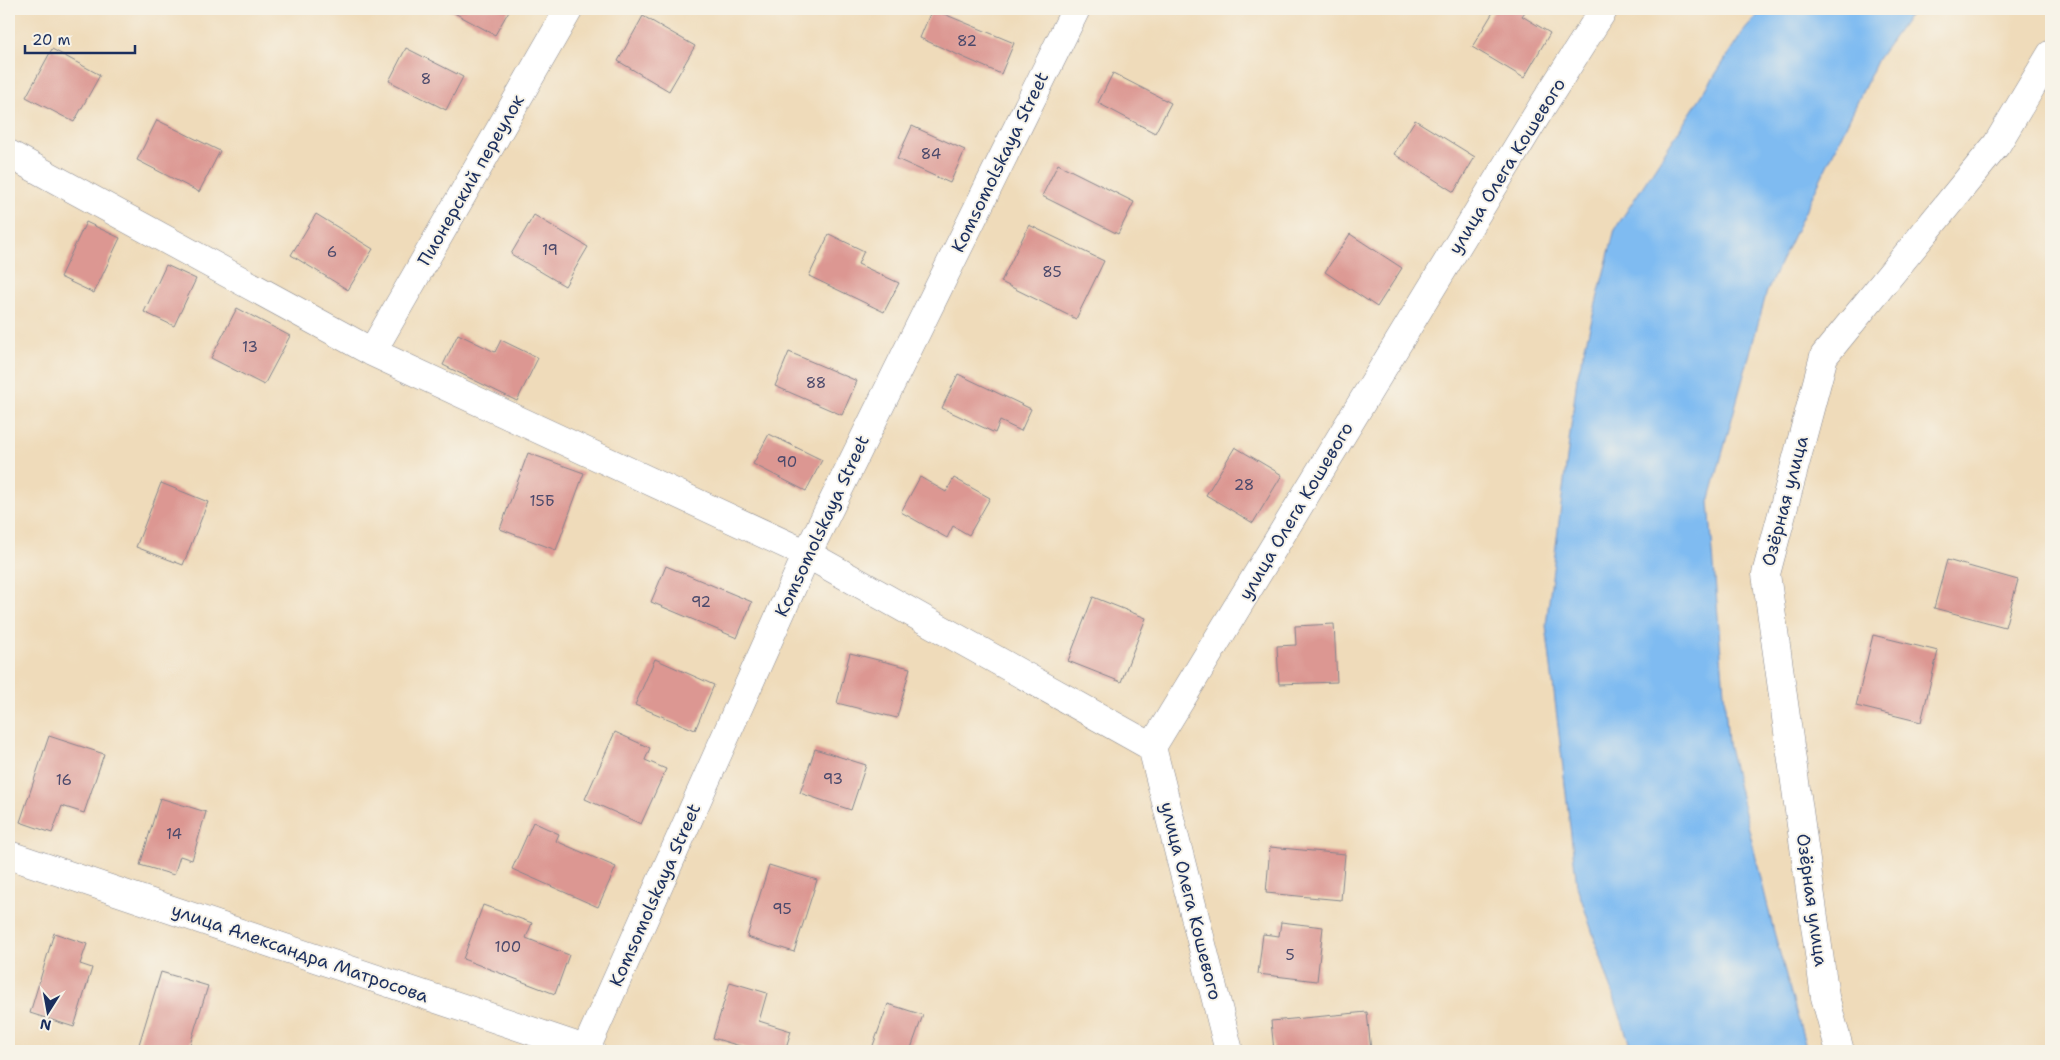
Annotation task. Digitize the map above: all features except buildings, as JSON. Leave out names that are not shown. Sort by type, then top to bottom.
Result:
[{"type":"street","name":"Пионерский переулок","points":[[372,352],[569,9]]},
{"type":"street","name":"Komsomolskaya Street","points":[[588,1051],[807,554],[1076,9]]},
{"type":"street","name":"улица Олега Кошевого","points":[[1229,1051],[1152,748],[1533,122],[1604,9]]},
{"type":"street","name":"Озёрная улица","points":[[1840,1051],[1825,996],[1766,574],[1824,356],[1997,144],[2051,54]]},
{"type":"street","points":[[9,154],[372,352],[807,554],[1152,748]]},
{"type":"street","name":"улица Александра Матросова","points":[[9,855],[588,1051]]},
{"type":"water","points":[[1763,9],[1914,9],[1878,59],[1767,291],[1709,502],[1728,743],[1774,932],[1807,1051],[1632,1051],[1577,886],[1546,625],[1577,378],[1615,229],[1743,32]]}]
